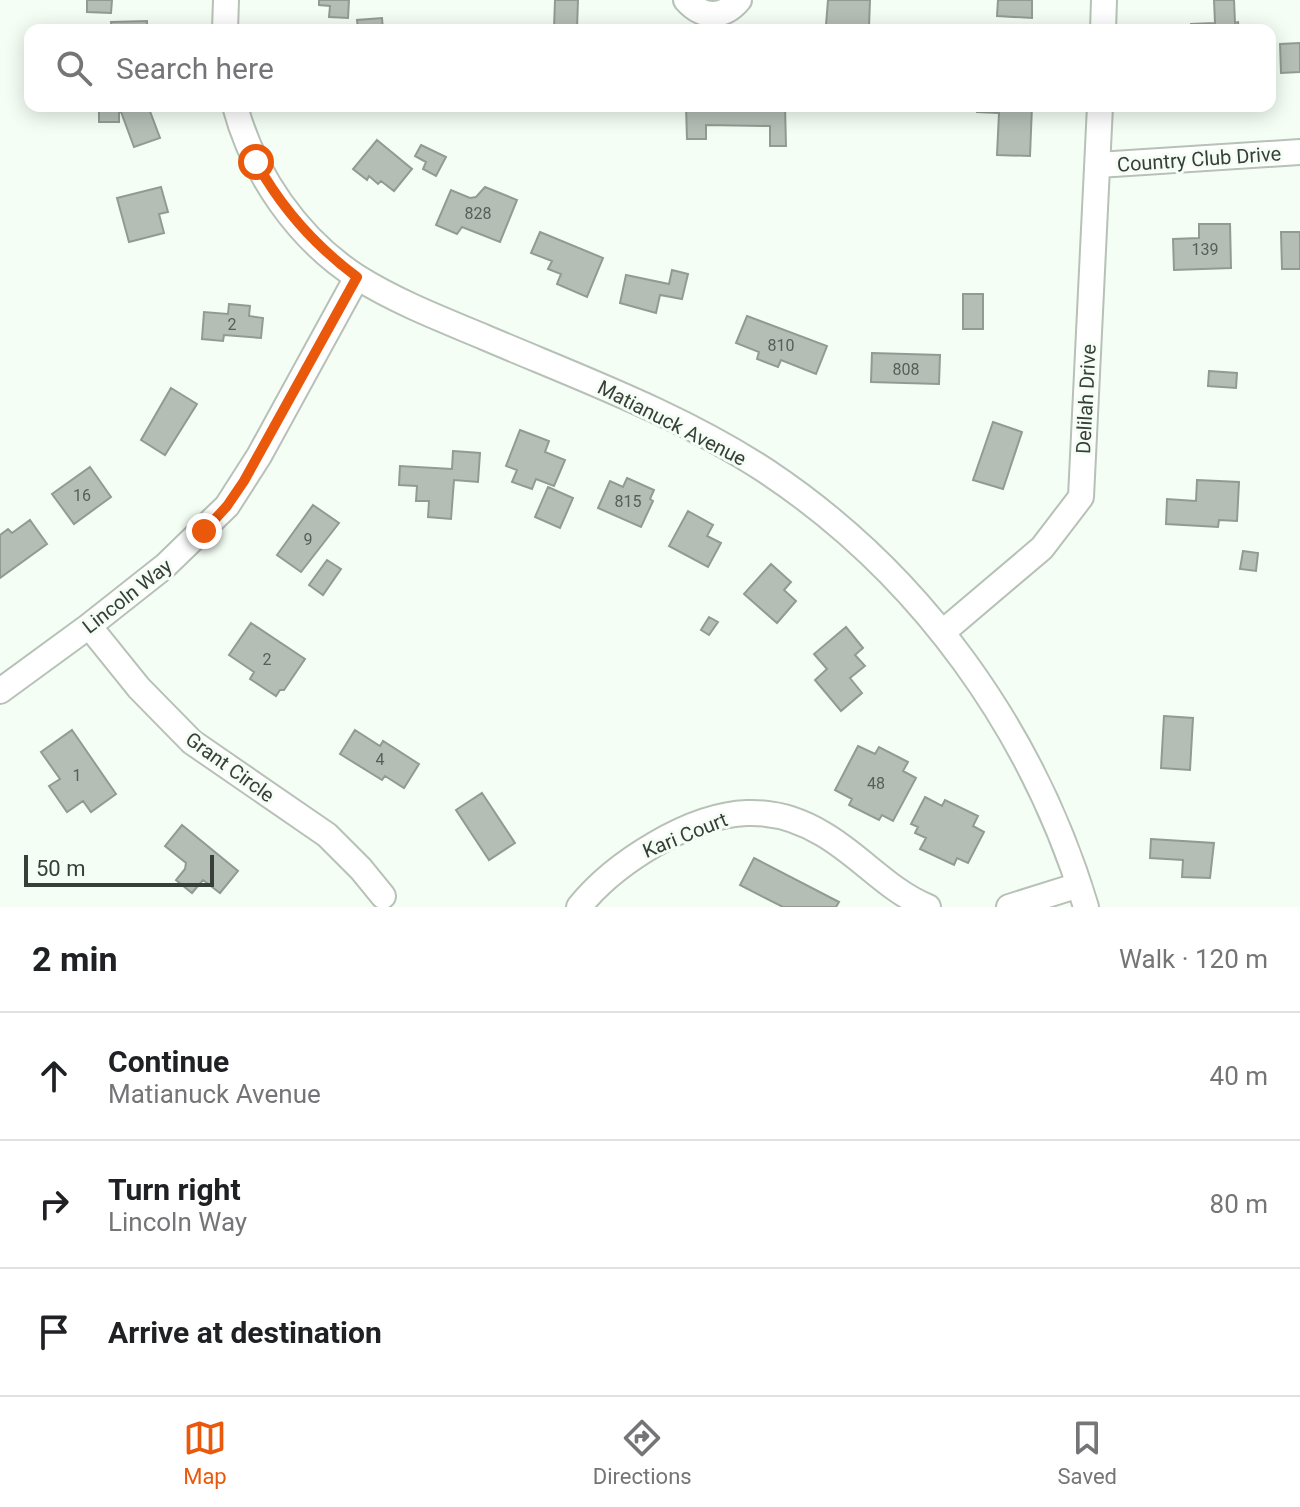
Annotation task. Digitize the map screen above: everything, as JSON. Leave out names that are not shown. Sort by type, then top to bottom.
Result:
[{"type":"street","points":[[225,24],[226,0]]},
{"type":"street","points":[[686,0],[701,13],[710,15],[730,10],[739,0]]},
{"type":"street","points":[[1103,24],[1104,0]]},
{"type":"street","name":"Matianuck Avenue","points":[[237,112],[256,162],[287,211],[326,253],[357,277],[416,308],[673,419],[736,453],[798,495],[852,539],[900,584],[943,632],[993,702],[1029,763],[1060,830],[1083,896]]},
{"type":"street","name":"Delilah Drive","points":[[943,632],[1042,548],[1081,497],[1100,112]]},
{"type":"street","name":"Country Club Drive","points":[[1098,165],[1300,152]]},
{"type":"street","name":"Lincoln Way","points":[[0,691],[165,566],[227,506],[259,456],[357,277]]},
{"type":"street","name":"Grant Circle","points":[[89,626],[139,688],[192,742],[327,835],[383,896]]},
{"type":"street","name":"Kari Court","points":[[579,907],[612,873],[656,844],[713,820],[758,813],[785,817],[824,834],[891,888],[928,907]]},
{"type":"street","points":[[1009,907],[1083,896]]},
{"type":"building","points":[[87,0],[112,0],[111,13],[87,12]]},
{"type":"building","points":[[319,0],[349,0],[348,18],[329,17],[330,6],[319,5]]},
{"type":"building","points":[[555,0],[578,0],[577,24],[554,24]]},
{"type":"building","points":[[828,0],[870,0],[869,24],[826,24]]},
{"type":"building","points":[[998,0],[1032,0],[1032,18],[997,16]]},
{"type":"building","points":[[1214,0],[1234,0],[1235,23],[1238,24],[1191,24],[1215,23]]},
{"type":"building","points":[[382,18],[382,24],[357,24],[357,20]]},
{"type":"building","points":[[147,21],[147,24],[111,24]]},
{"type":"building","points":[[1300,43],[1300,72],[1281,73],[1280,44]]},
{"type":"building","points":[[99,112],[119,112],[119,122],[99,122]]},
{"type":"building","points":[[121,112],[150,112],[160,138],[134,147]]},
{"type":"building","points":[[686,112],[785,112],[786,146],[770,146],[770,126],[706,125],[706,139],[687,139]]},
{"type":"building","points":[[977,112],[1032,112],[1030,156],[997,155],[999,113]]},
{"type":"building","points":[[377,140],[412,169],[394,191],[369,176],[367,180],[353,169]]},
{"type":"building","points":[[421,145],[446,157],[436,176],[423,169],[426,162],[415,156]]},
{"type":"building","points":[[161,187],[168,212],[159,214],[164,233],[129,242],[117,198]]},
{"type":"building","points":[[485,187],[517,200],[500,242],[462,227],[457,234],[436,225],[451,190],[470,198],[476,197]]},
{"type":"building","points":[[1199,224],[1230,224],[1231,268],[1174,270],[1173,239],[1199,238]]},
{"type":"building","points":[[540,232],[603,258],[587,297],[557,284],[561,274],[548,269],[552,261],[531,253]]},
{"type":"building","points":[[1281,232],[1300,232],[1300,269],[1282,269]]},
{"type":"building","points":[[672,270],[688,274],[682,299],[660,295],[656,313],[620,303],[626,275],[669,284]]},
{"type":"building","points":[[963,294],[983,294],[983,329],[963,329]]},
{"type":"building","points":[[229,304],[250,306],[249,316],[263,318],[261,338],[224,335],[223,341],[202,339],[204,312],[228,314]]},
{"type":"building","points":[[747,316],[827,346],[816,374],[781,360],[778,367],[757,359],[759,352],[736,343]]},
{"type":"building","points":[[872,353],[940,355],[939,384],[871,382]]},
{"type":"building","points":[[1209,371],[1237,373],[1236,388],[1208,386]]},
{"type":"building","points":[[171,388],[197,404],[165,455],[141,440]]},
{"type":"building","points":[[993,422],[1022,432],[1003,489],[973,480]]},
{"type":"building","points":[[520,430],[549,441],[545,452],[565,460],[554,486],[536,479],[532,489],[512,482],[517,470],[506,466]]},
{"type":"building","points":[[453,451],[480,453],[478,482],[454,480],[451,519],[428,517],[429,501],[416,501],[417,486],[399,485],[400,466],[452,469]]},
{"type":"building","points":[[90,467],[111,497],[74,524],[52,494]]},
{"type":"building","points":[[627,478],[654,490],[650,499],[653,501],[641,527],[598,508],[610,481],[623,487]]},
{"type":"building","points":[[1197,480],[1239,482],[1237,521],[1219,520],[1218,527],[1166,524],[1167,499],[1196,501]]},
{"type":"building","points":[[548,487],[573,498],[560,528],[535,517]]},
{"type":"building","points":[[313,505],[339,523],[301,572],[277,555]]},
{"type":"building","points":[[688,511],[713,525],[707,536],[721,543],[708,567],[669,546]]},
{"type":"building","points":[[30,520],[47,544],[0,578],[0,535],[8,529],[12,533]]},
{"type":"building","points":[[1243,551],[1258,553],[1256,571],[1240,569]]},
{"type":"building","points":[[327,560],[341,569],[323,595],[309,585]]},
{"type":"building","points":[[771,564],[791,582],[784,590],[796,601],[777,623],[744,594]]},
{"type":"building","points":[[709,617],[718,622],[709,635],[701,630]]},
{"type":"building","points":[[251,623],[305,659],[284,690],[276,696],[250,679],[254,672],[229,655]]},
{"type":"building","points":[[846,627],[863,648],[855,655],[865,666],[850,678],[862,693],[841,711],[815,680],[827,669],[814,654]]},
{"type":"building","points":[[1164,716],[1193,718],[1190,770],[1161,768]]},
{"type":"building","points":[[72,730],[116,794],[91,812],[83,801],[67,812],[49,786],[60,779],[41,752]]},
{"type":"building","points":[[355,730],[380,746],[383,741],[419,764],[404,788],[385,776],[382,780],[340,754]]},
{"type":"building","points":[[858,746],[875,754],[879,747],[908,762],[903,771],[916,778],[893,821],[882,815],[879,820],[849,805],[852,799],[835,790]]},
{"type":"building","points":[[482,793],[515,843],[489,860],[456,810]]},
{"type":"building","points":[[925,797],[942,806],[945,800],[978,816],[973,826],[984,832],[968,863],[957,858],[954,865],[920,849],[926,838],[915,833],[918,827],[911,824]]},
{"type":"building","points":[[182,825],[238,871],[220,893],[203,880],[192,893],[176,880],[186,863],[165,846]]},
{"type":"building","points":[[1151,839],[1214,843],[1210,878],[1182,877],[1183,860],[1150,858]]},
{"type":"building","points":[[754,858],[839,902],[836,907],[783,907],[740,885]]},
{"type":"route","points":[[204,531],[244,481],[357,277],[326,253],[299,226],[256,162]]}]
